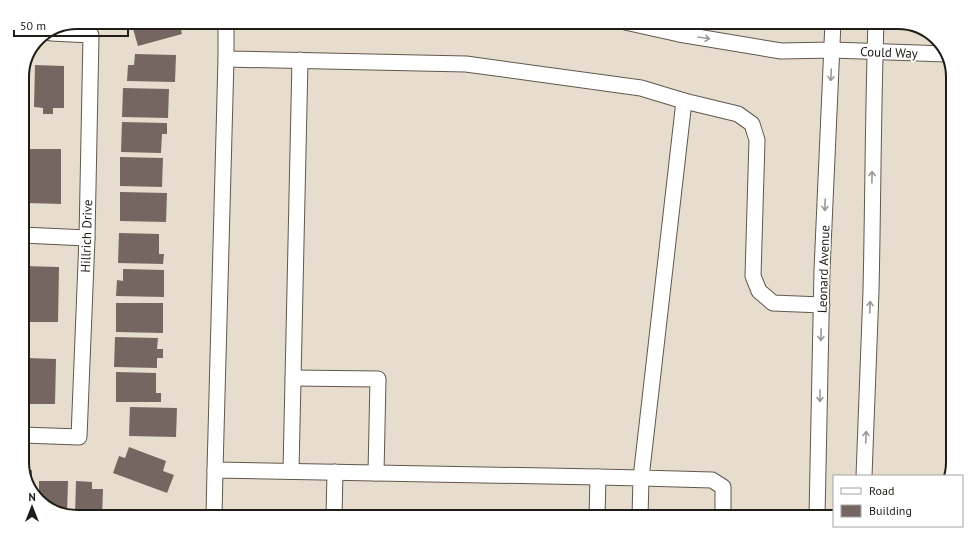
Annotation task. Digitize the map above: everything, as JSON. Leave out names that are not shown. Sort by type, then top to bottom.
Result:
[{"type":"street","points":[[214,510],[226,29]]},
{"type":"street","name":"Could Way","points":[[656,29],[781,51],[832,50],[940,54]]},
{"type":"street","name":"Leonard Avenue","points":[[817,510],[822,304],[833,29]]},
{"type":"street","points":[[864,475],[871,292],[872,152],[874,128],[876,29]]},
{"type":"street","name":"Hillrich Drive","points":[[29,435],[79,437],[87,238],[92,35],[58,33]]},
{"type":"street","points":[[226,59],[466,64],[641,88],[684,101],[738,114],[752,124],[757,140],[753,276],[759,291],[773,303],[822,304]]},
{"type":"street","points":[[291,471],[300,60]]},
{"type":"street","points":[[640,510],[641,478],[684,101]]},
{"type":"street","points":[[29,235],[87,238]]},
{"type":"street","points":[[293,378],[378,379],[376,473]]},
{"type":"street","points":[[215,470],[712,480],[722,487],[723,510]]},
{"type":"street","points":[[334,510],[335,472]]},
{"type":"street","points":[[597,510],[598,477]]},
{"type":"building","points":[[133,29],[181,29],[182,34],[138,46]]},
{"type":"building","points":[[135,54],[176,55],[175,82],[127,81],[128,65],[134,65]]},
{"type":"building","points":[[35,65],[64,66],[64,108],[53,108],[53,114],[43,114],[43,108],[34,107]]},
{"type":"building","points":[[30,70],[29,112],[29,74]]},
{"type":"building","points":[[123,88],[169,89],[168,118],[122,117]]},
{"type":"building","points":[[122,122],[167,123],[167,134],[162,134],[161,153],[121,152]]},
{"type":"building","points":[[29,149],[61,149],[61,204],[29,203]]},
{"type":"building","points":[[120,157],[163,158],[162,187],[120,186]]},
{"type":"building","points":[[120,192],[167,193],[166,222],[120,221]]},
{"type":"building","points":[[119,233],[159,234],[159,254],[164,254],[163,264],[118,263]]},
{"type":"building","points":[[29,266],[59,267],[58,322],[29,322]]},
{"type":"building","points":[[123,269],[164,270],[164,297],[116,296],[117,280],[123,281]]},
{"type":"building","points":[[116,303],[163,303],[163,333],[116,332]]},
{"type":"building","points":[[115,337],[158,338],[157,349],[163,349],[163,358],[157,358],[157,368],[114,367]]},
{"type":"building","points":[[29,358],[56,359],[55,404],[29,404]]},
{"type":"building","points":[[116,372],[156,373],[156,393],[161,393],[161,402],[116,402]]},
{"type":"building","points":[[130,407],[177,408],[176,437],[129,436]]},
{"type":"building","points":[[129,447],[166,461],[163,471],[174,475],[167,493],[113,473],[119,456],[125,458]]},
{"type":"building","points":[[39,481],[68,481],[67,509],[52,503],[52,487],[39,487]]},
{"type":"building","points":[[76,481],[92,482],[92,489],[103,489],[102,510],[75,510]]}]
